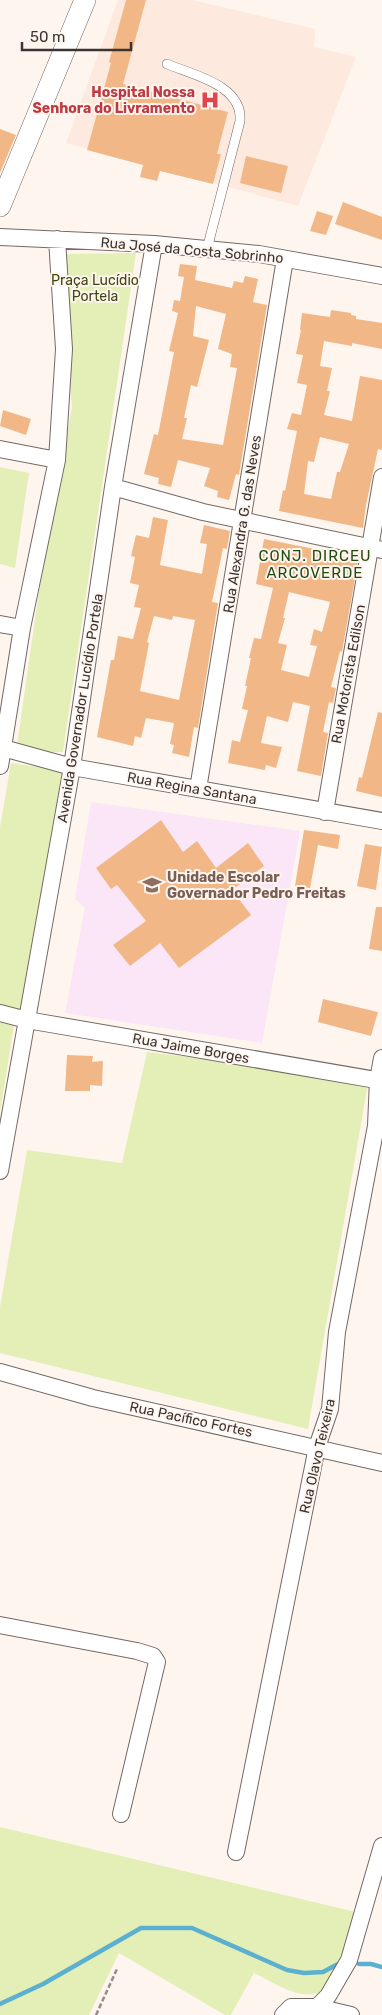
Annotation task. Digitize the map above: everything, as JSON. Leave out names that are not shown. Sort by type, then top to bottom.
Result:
[{"type":"street","points":[[0,206],[85,0]]},
{"type":"street","name":"Rua José da Costa Sobrinho","points":[[0,237],[154,244],[259,254],[382,276]]},
{"type":"street","points":[[0,766],[22,628],[58,460],[64,349],[57,239]]},
{"type":"street","name":"Avenida Governador Lucídio Portela","points":[[0,1171],[72,767],[113,487],[154,244]]},
{"type":"street","name":"Rua Alexandra G. das Neves","points":[[198,789],[285,258]]},
{"type":"street","points":[[0,449],[58,460]]},
{"type":"street","name":"Rua Motorista Edilson","points":[[325,812],[376,549],[382,477]]},
{"type":"street","points":[[113,487],[203,512],[376,549]]},
{"type":"street","points":[[0,624],[22,628]]},
{"type":"street","name":"Rua Regina Santana","points":[[3,748],[72,767],[382,821]]},
{"type":"street","name":"Rua Jaime Borges","points":[[0,1013],[26,1020],[380,1080]]},
{"type":"street","name":"Rua Olavo Teixeira","points":[[236,1852],[317,1447],[330,1409],[337,1332],[376,1126],[382,1058]]},
{"type":"street","name":"Rua Pacífico Fortes","points":[[0,1372],[93,1398],[382,1463]]},
{"type":"street","points":[[0,1625],[137,1651],[153,1656],[156,1662],[121,1814]]},
{"type":"street","points":[[317,2007],[328,1996],[349,1960],[382,1846]]},
{"type":"street","points":[[284,2013],[291,2006],[317,2007],[351,2015]]},
{"type":"lane","points":[[167,64],[222,87],[237,101],[241,111],[207,249]]},
{"type":"path","points":[[96,2015],[118,1969]]},
{"type":"shaded area","name":"Hospital Nossa Senhora do Livramento","points":[[118,0],[193,0],[315,29],[314,47],[356,57],[298,206],[66,143]]},
{"type":"shaded area","points":[[91,802],[300,831],[262,1043],[65,1013],[85,908],[75,899]]},
{"type":"green space","name":"Praça Lucídio Portela","points":[[136,253],[63,752],[16,752],[38,598],[72,407],[58,254]]},
{"type":"green space","points":[[0,467],[29,473],[15,568],[0,564]]},
{"type":"green space","points":[[11,763],[64,771],[21,1011],[0,1009],[0,827]]},
{"type":"green space","points":[[0,1022],[14,1026],[0,1112]]},
{"type":"green space","points":[[147,1052],[369,1078],[308,1429],[0,1353],[0,1307],[27,1150],[122,1163]]},
{"type":"green space","points":[[0,1827],[360,1913],[327,1991],[307,1994],[289,1991],[254,1973],[231,2015],[225,2015],[119,1953],[89,2015],[0,2015]]},
{"type":"building","name":"Hospital Nossa Senhora do Livramento","points":[[126,0],[146,0],[123,84],[228,112],[217,154],[221,154],[213,184],[160,171],[157,181],[140,177],[143,165],[87,150]]},
{"type":"building","points":[[0,129],[16,135],[0,173]]},
{"type":"building","points":[[246,156],[288,166],[281,193],[240,183]]},
{"type":"building","points":[[343,202],[382,217],[382,240],[335,224]]},
{"type":"building","points":[[317,211],[333,216],[326,235],[310,231]]},
{"type":"building","points":[[180,264],[197,266],[195,280],[232,288],[234,281],[243,283],[245,276],[258,279],[253,302],[267,305],[239,475],[236,474],[229,500],[217,497],[218,491],[204,486],[210,468],[178,460],[171,487],[158,484],[159,478],[144,474],[154,434],[158,435],[174,352],[169,351],[178,313],[172,311],[174,300],[180,301],[184,277],[178,276]],"holes":[[[196,306],[226,314],[218,349],[232,354],[230,367],[237,368],[223,445],[182,439],[191,385],[197,387],[209,340],[193,336]]]},
{"type":"building","points":[[331,310],[351,313],[351,315],[356,316],[356,319],[382,323],[382,349],[352,343],[352,346],[324,341],[320,366],[332,368],[327,391],[330,391],[324,415],[352,421],[360,376],[382,380],[382,450],[378,449],[363,528],[279,511],[297,431],[287,429],[292,413],[301,415],[307,385],[297,383],[303,355],[296,354],[302,313],[330,317]],"holes":[[[320,437],[349,444],[340,472],[337,472],[331,499],[304,494],[308,461],[314,462]]]},
{"type":"building","points":[[3,410],[31,419],[26,435],[0,426]]},
{"type":"building","points":[[153,517],[168,520],[160,565],[202,574],[207,544],[200,543],[204,525],[230,531],[227,549],[223,548],[212,602],[218,603],[198,728],[194,727],[189,757],[172,753],[174,745],[170,744],[174,723],[146,718],[141,738],[135,736],[133,746],[97,737],[111,660],[114,660],[118,636],[133,639],[141,608],[134,607],[139,585],[130,583],[135,557],[131,556],[136,535],[149,538]],"holes":[[[154,616],[172,620],[173,616],[195,620],[179,700],[140,691],[149,643],[147,642]]]},
{"type":"building","points":[[264,539],[325,551],[358,561],[342,652],[340,651],[331,687],[336,688],[333,703],[329,702],[323,732],[328,733],[321,776],[297,771],[310,706],[293,702],[288,722],[267,716],[261,743],[282,747],[276,768],[266,765],[265,770],[228,763],[232,740],[240,742],[248,710],[242,709],[251,658],[249,658],[254,638],[261,639],[273,588],[256,584]],"holes":[[[289,592],[330,602],[322,632],[314,629],[310,645],[317,646],[309,677],[281,670],[287,645],[278,643],[285,618],[283,618]]]},
{"type":"building","points":[[378,712],[382,713],[382,797],[356,791],[359,777],[362,778]]},
{"type":"building","points":[[161,820],[183,852],[197,841],[216,868],[248,843],[264,866],[232,890],[251,915],[179,968],[160,943],[130,966],[113,945],[146,921],[117,885],[111,889],[96,868]]},
{"type":"building","points":[[304,830],[340,835],[338,849],[318,845],[310,888],[295,886]]},
{"type":"building","points":[[365,844],[382,847],[376,890],[357,886]]},
{"type":"building","points":[[376,907],[382,907],[382,951],[369,949]]},
{"type":"building","points":[[323,999],[378,1012],[371,1036],[318,1022]]},
{"type":"building","points":[[67,1055],[93,1056],[92,1062],[103,1061],[102,1086],[90,1085],[90,1091],[65,1091]]},
{"type":"waterway","points":[[0,2004],[43,1984],[141,1928],[192,1928],[287,1970],[304,1973],[323,1972],[338,1964]]},
{"type":"waterway","points":[[359,1964],[371,1964],[382,1967]]},
{"type":"place","name":"Hospital Nossa Senhora do Livramento","points":[[210,100]]},
{"type":"place","name":"Unidade Escolar Governador Pedro Freitas","points":[[152,885]]},
{"type":"district","name":"CONJ. DIRCEU ARCOVERDE","points":[[315,564]]}]
